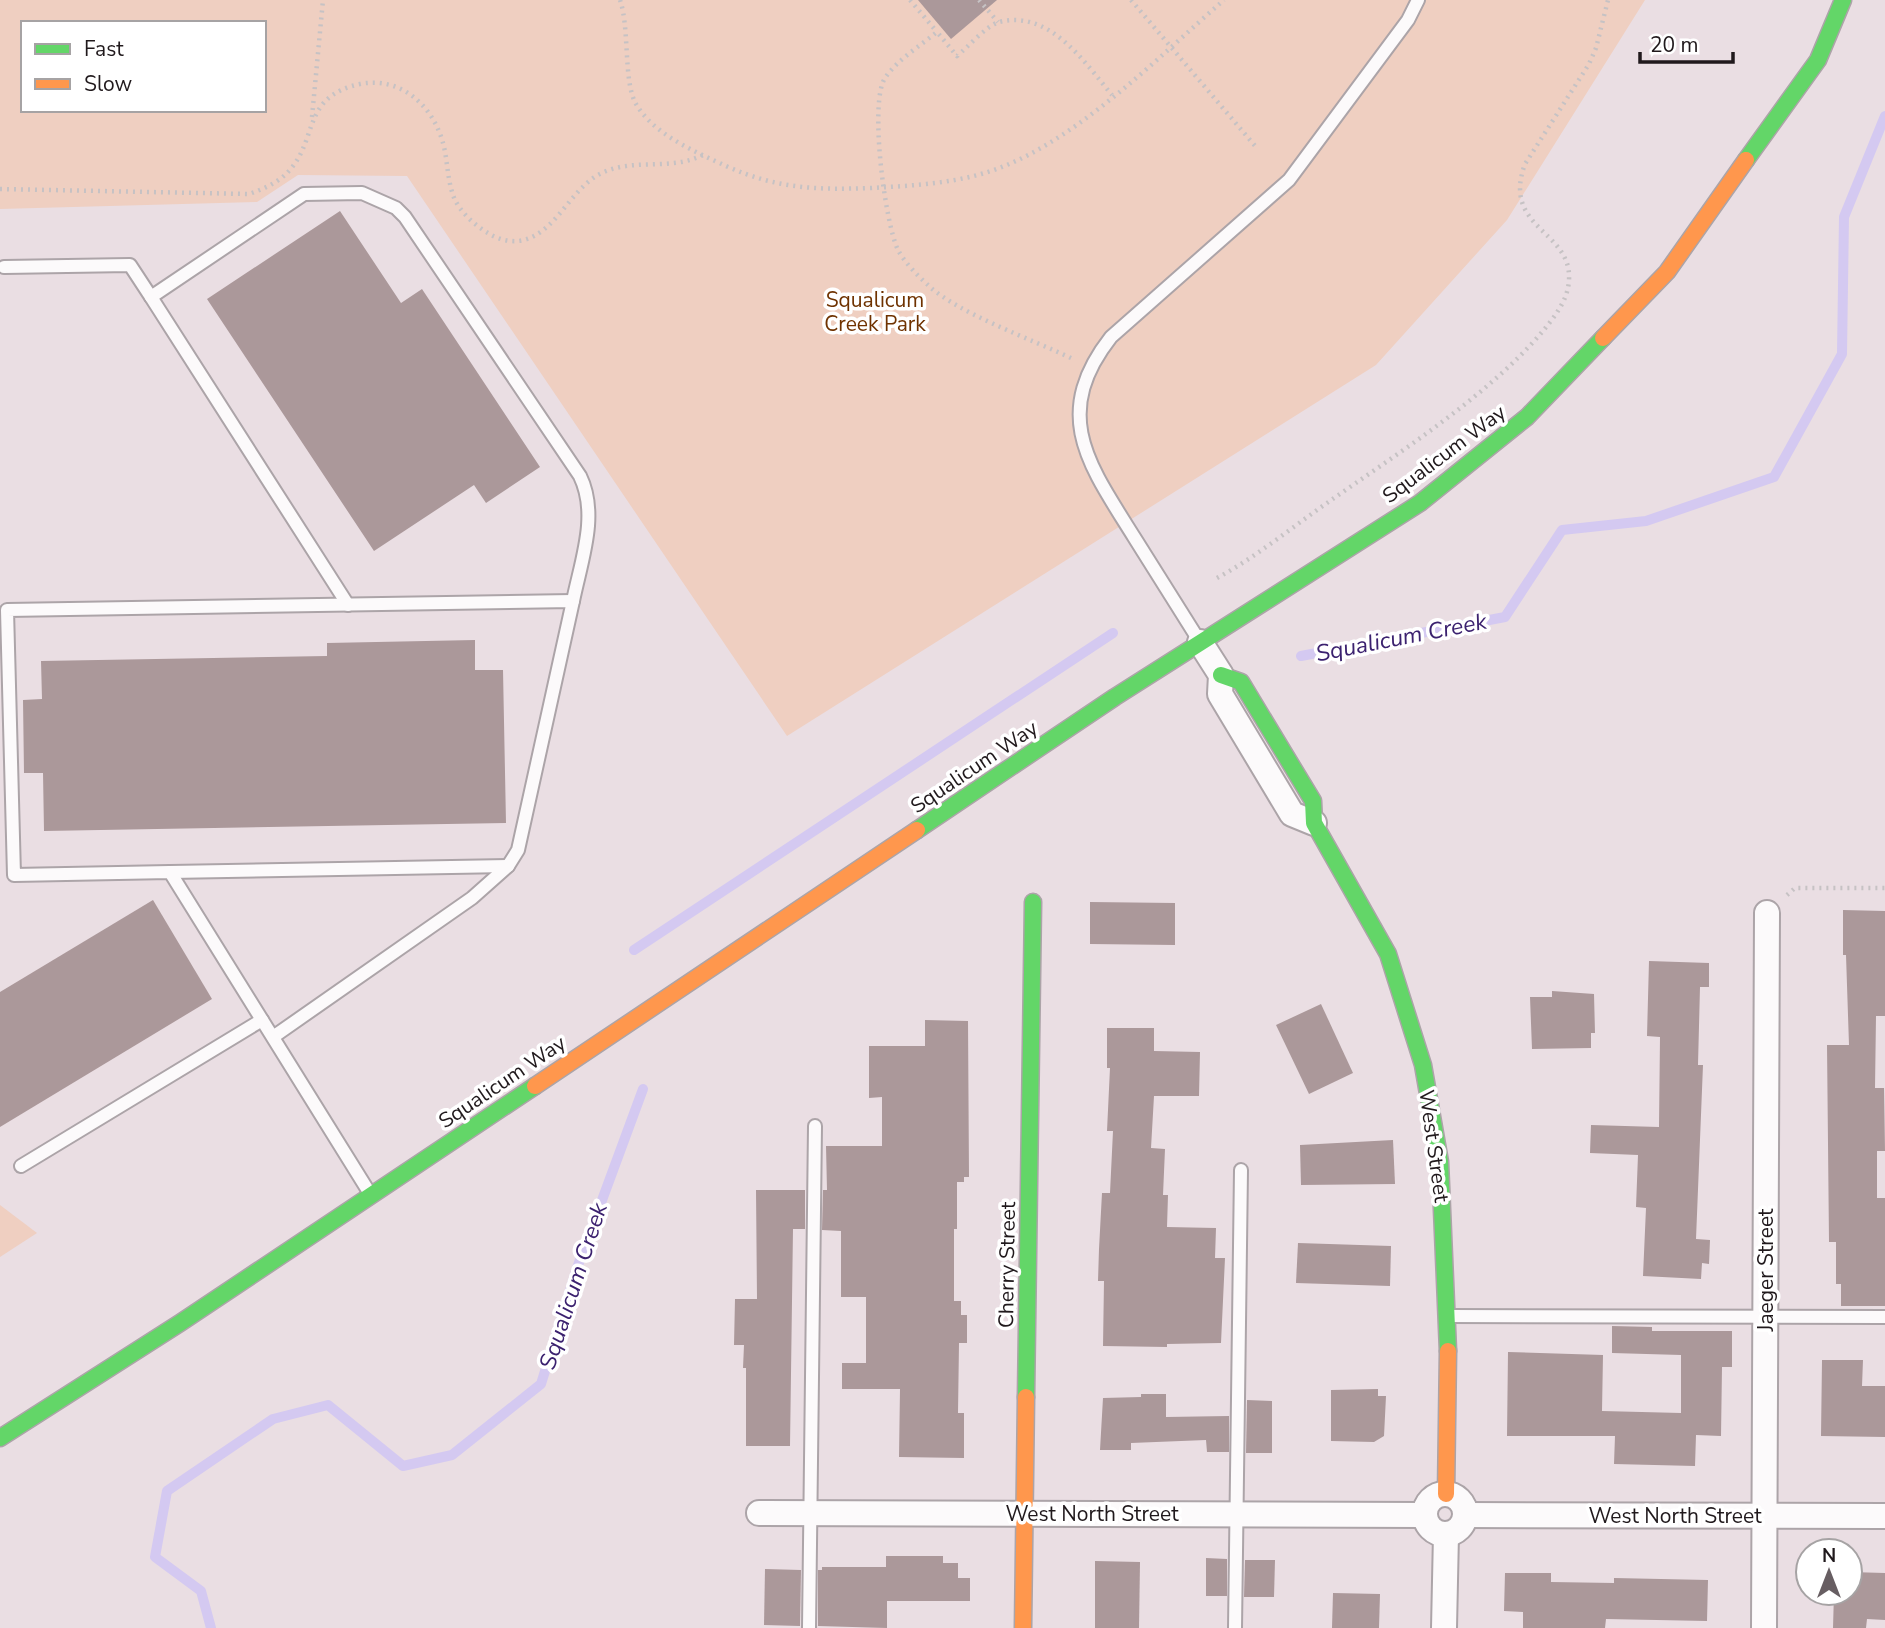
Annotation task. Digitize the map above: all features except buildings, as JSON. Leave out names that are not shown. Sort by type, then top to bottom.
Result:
[{"type":"street","name":"Squalicum Way","points":[[0,1438],[180,1323],[1200,642],[1420,503],[1527,417],[1667,272],[1818,60],[1843,0]]},
{"type":"street","name":"West Street","points":[[1200,642],[1222,675],[1220,694],[1292,814],[1314,823],[1388,954],[1423,1065],[1440,1162],[1448,1317],[1446,1494]]},
{"type":"street","name":"Cherry Street","points":[[1023,1628],[1033,902]]},
{"type":"street","name":"Jaeger Street","points":[[1764,1628],[1767,913]]},
{"type":"street","points":[[1446,1494],[1458,1499],[1465,1515],[1459,1528],[1446,1534],[1428,1526],[1425,1515],[1429,1501],[1446,1494]]},
{"type":"street","name":"West North Street","points":[[759,1513],[1425,1515]]},
{"type":"street","name":"West North Street","points":[[1465,1515],[1885,1516]]},
{"type":"street","points":[[1444,1628],[1446,1534]]},
{"type":"lane","points":[[1200,642],[1090,466],[1080,428],[1084,383],[1097,355],[1111,337],[1290,180],[1408,20],[1418,0]]},
{"type":"lane","points":[[150,297],[304,194],[362,193],[396,208],[421,240],[587,492],[587,531],[518,850],[508,866],[472,898],[273,1037]]},
{"type":"lane","points":[[4,267],[130,265],[348,605]]},
{"type":"lane","points":[[508,866],[14,876],[7,610],[573,601]]},
{"type":"lane","points":[[170,872],[371,1195]]},
{"type":"lane","points":[[21,1166],[262,1020]]},
{"type":"lane","points":[[809,1628],[815,1126]]},
{"type":"lane","points":[[1235,1628],[1241,1170]]},
{"type":"lane","points":[[1448,1317],[1885,1317]]},
{"type":"path","points":[[312,118],[323,0]]},
{"type":"path","points":[[620,0],[625,16],[635,103],[682,144],[741,172],[796,188],[883,187],[946,181],[981,174],[1016,161],[1050,143],[1171,47],[1224,0]]},
{"type":"path","points":[[910,0],[957,57],[998,22],[1031,24],[1054,33],[1074,49],[1112,95]]},
{"type":"path","points":[[979,0],[998,22]]},
{"type":"path","points":[[1131,0],[1256,147]]},
{"type":"path","points":[[1217,578],[1440,422],[1519,356],[1559,309],[1569,278],[1567,267],[1557,247],[1525,212],[1521,204],[1521,177],[1542,135],[1589,64],[1596,48],[1608,0]]},
{"type":"path","points":[[937,32],[893,69],[878,94],[883,187],[899,250],[929,286],[951,301],[1071,358]]},
{"type":"path","points":[[1767,913],[1795,888],[1885,887]]},
{"type":"green space","name":"Squalicum Creek Park","points":[[0,0],[1645,0],[1507,220],[1376,365],[787,736],[407,176],[298,175],[257,202],[0,209]]},
{"type":"green space","points":[[0,1205],[37,1233],[0,1257]]},
{"type":"waterway","name":"Squalicum Creek","points":[[1301,656],[1505,617],[1562,530],[1646,521],[1774,477],[1842,354],[1844,217],[1885,116]]},
{"type":"waterway","name":"Squalicum Creek","points":[[634,950],[1113,633]]},
{"type":"waterway","name":"Squalicum Creek","points":[[211,1628],[201,1591],[155,1557],[167,1491],[273,1419],[328,1405],[403,1466],[452,1455],[541,1384],[577,1268],[643,1089]]},
{"type":"traffic: fast","points":[[1746,160],[1818,60],[1843,0]]},
{"type":"traffic: fast","points":[[917,830],[1115,697],[1420,503],[1527,417],[1603,338]]},
{"type":"traffic: fast","points":[[1221,675],[1241,682],[1313,801],[1314,823],[1388,954],[1423,1065],[1440,1162],[1448,1351]]},
{"type":"traffic: fast","points":[[1026,1397],[1033,902]]},
{"type":"traffic: fast","points":[[0,1438],[180,1323],[535,1086]]},
{"type":"traffic: slow","points":[[1603,338],[1667,272],[1746,160]]},
{"type":"traffic: slow","points":[[535,1086],[917,830]]},
{"type":"traffic: slow","points":[[1446,1494],[1448,1351]]},
{"type":"traffic: slow","points":[[1023,1628],[1026,1397]]}]
